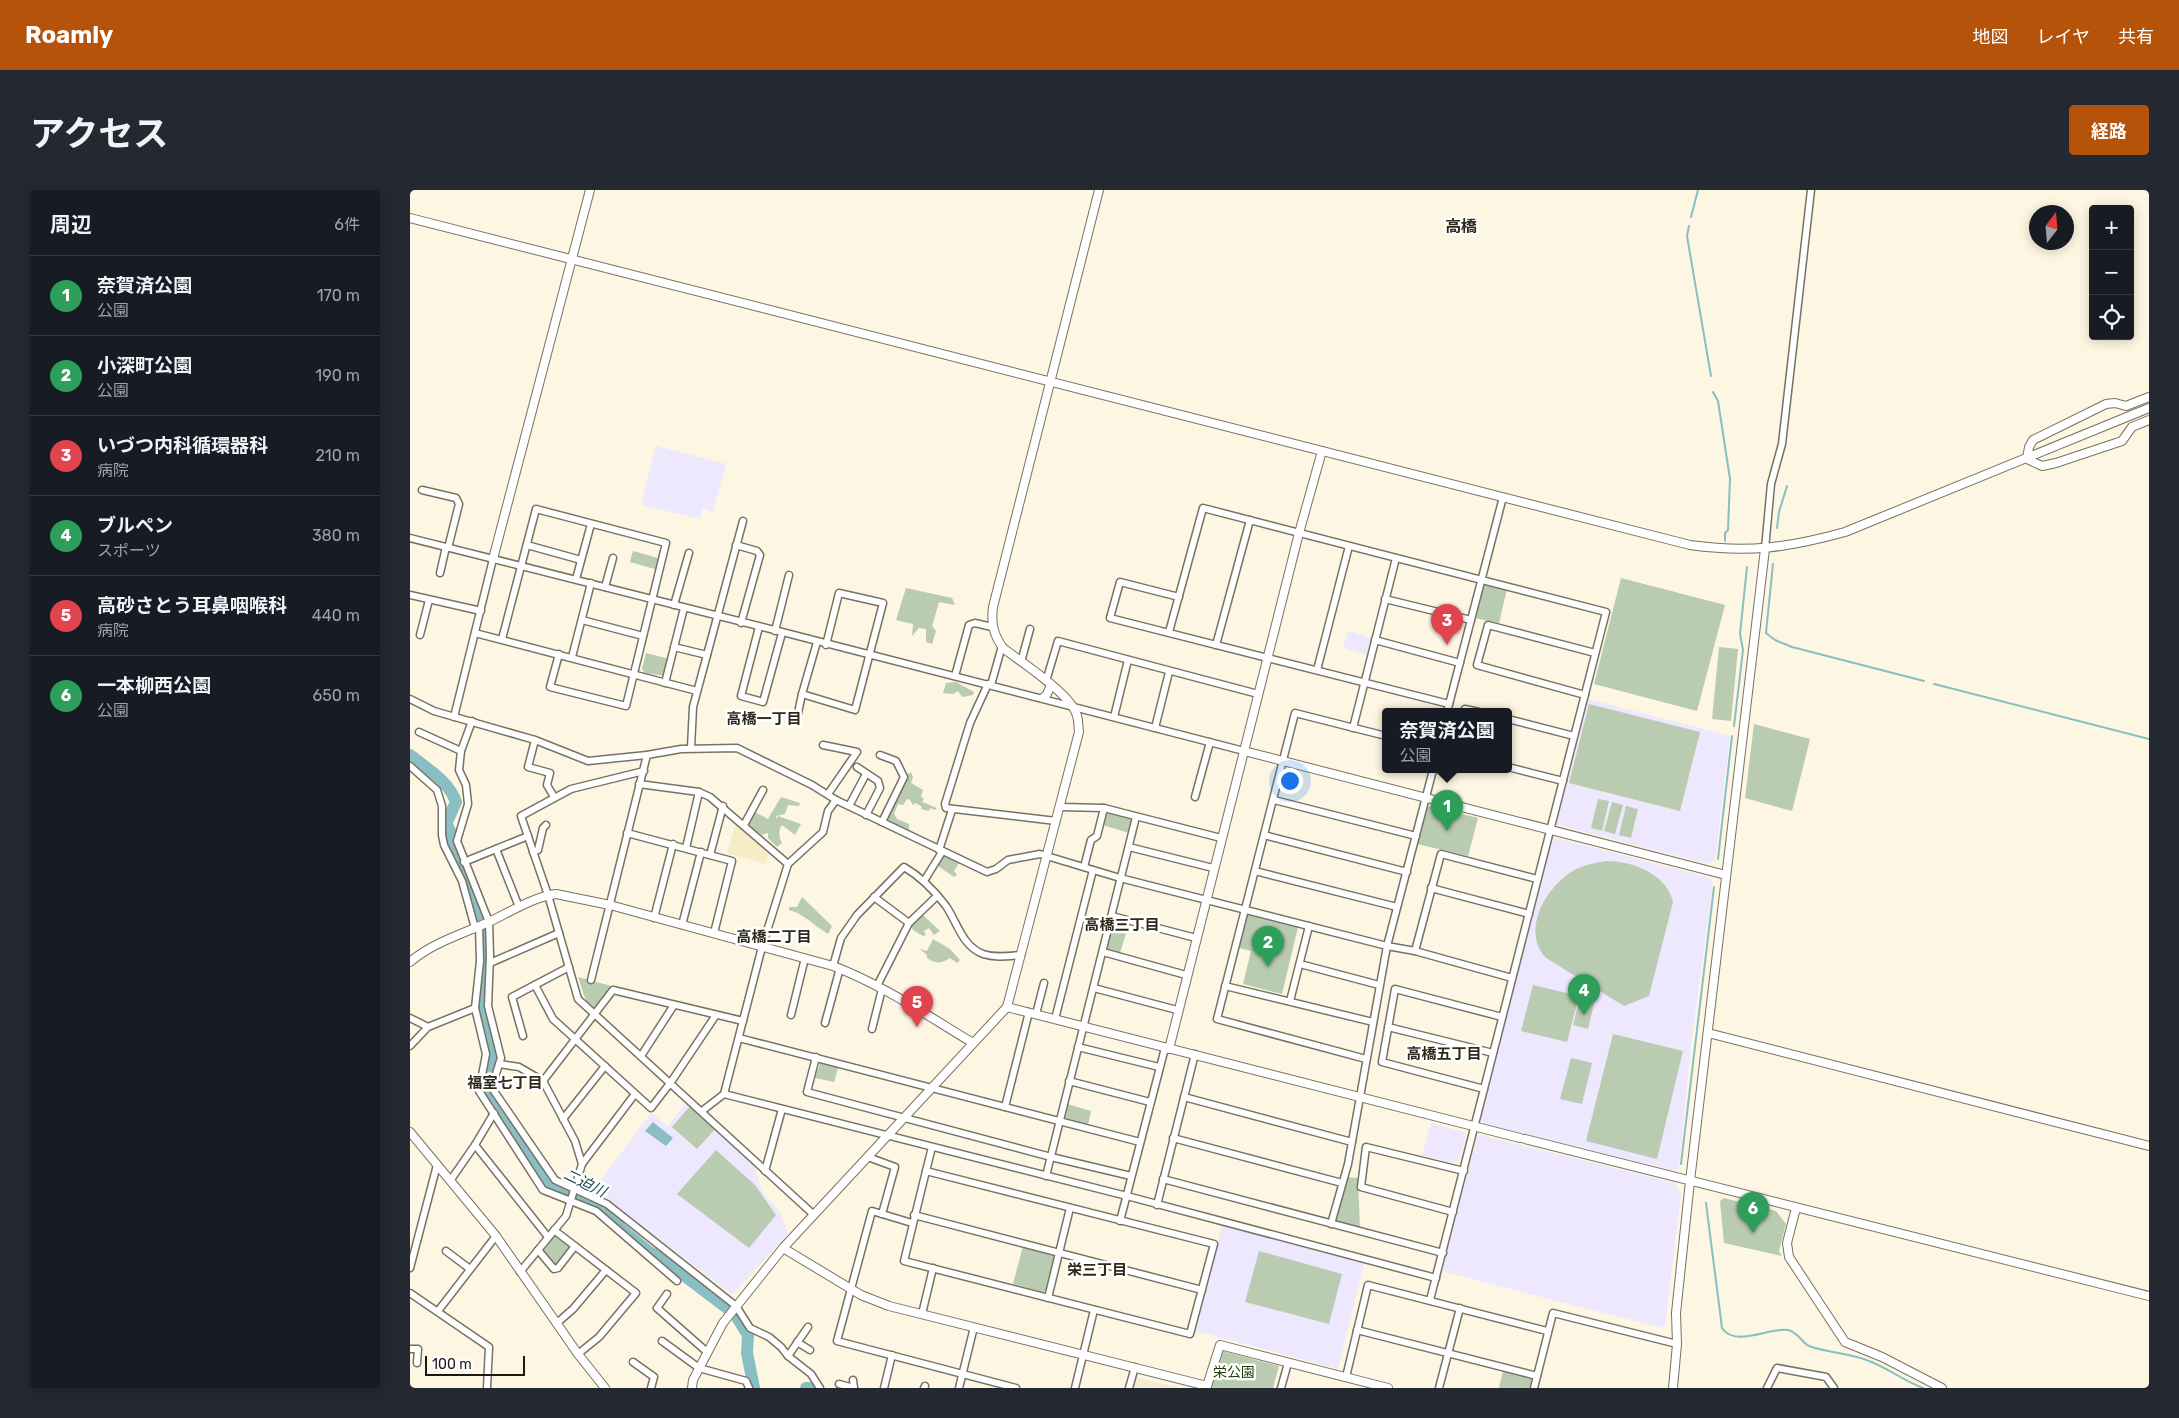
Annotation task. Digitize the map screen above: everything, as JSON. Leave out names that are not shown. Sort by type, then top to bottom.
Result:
[{"type":"street","points":[[454,716],[493,559],[590,190]]},
{"type":"street","points":[[692,1388],[693,1380],[707,1352],[733,1309],[783,1248],[1007,1007],[1079,732],[1077,714],[1073,707],[1048,683],[1002,646],[992,627],[995,597],[1099,190]]},
{"type":"street","points":[[1673,1388],[1677,1344],[1676,1313],[1690,1181],[1765,549],[1771,484],[1782,444],[1811,190]]},
{"type":"street","points":[[410,218],[1690,545],[1719,549],[1765,549],[1813,541],[1845,532],[2149,408]]},
{"type":"street","points":[[2027,458],[2029,447],[2033,440],[2106,404],[2115,403],[2126,406],[2149,397]]},
{"type":"street","points":[[2027,458],[2042,466],[2056,463],[2122,441],[2132,427],[2149,420]]},
{"type":"street","points":[[1120,1221],[1159,1067],[1167,1048],[1206,900],[1299,533],[1322,451]]},
{"type":"street","points":[[422,490],[456,498],[460,504],[440,573]]},
{"type":"street","points":[[1448,708],[1503,497]]},
{"type":"street","points":[[1169,632],[1203,508],[1606,612],[1430,1300]]},
{"type":"street","points":[[502,639],[536,509],[666,543],[626,706],[550,687],[559,654]]},
{"type":"street","points":[[1216,645],[1250,520]]},
{"type":"street","points":[[691,748],[693,707],[743,521]]},
{"type":"street","points":[[576,579],[591,524]]},
{"type":"street","points":[[410,538],[871,656],[989,684],[1244,752],[1726,875]]},
{"type":"street","points":[[527,545],[581,560]]},
{"type":"street","points":[[736,545],[757,551],[760,555],[741,622]]},
{"type":"street","points":[[1318,670],[1349,546]]},
{"type":"street","points":[[674,605],[689,553]]},
{"type":"street","points":[[605,587],[613,558]]},
{"type":"street","points":[[1353,728],[1396,558]]},
{"type":"street","points":[[759,627],[741,696],[763,702],[789,575]]},
{"type":"street","points":[[1179,597],[1120,582],[1110,618],[1449,704]]},
{"type":"street","points":[[572,657],[591,583]]},
{"type":"street","points":[[802,694],[855,710],[871,656],[883,603],[839,593],[826,644]]},
{"type":"street","points":[[410,595],[480,611]]},
{"type":"street","points":[[1385,599],[1471,620]]},
{"type":"street","points":[[420,635],[429,600]]},
{"type":"street","points":[[665,683],[684,608]]},
{"type":"street","points":[[582,620],[643,636]]},
{"type":"street","points":[[955,676],[969,625],[975,623],[992,627]]},
{"type":"street","points":[[1585,695],[1477,665],[1488,625],[1595,653]]},
{"type":"street","points":[[1021,662],[1030,629]]},
{"type":"street","points":[[475,633],[697,691]]},
{"type":"street","points":[[1375,640],[1460,662]]},
{"type":"street","points":[[1043,698],[1047,694],[1058,641],[1169,672],[1258,694]]},
{"type":"street","points":[[798,714],[816,642]]},
{"type":"street","points":[[1002,646],[989,684],[970,723],[945,804],[946,808],[1056,821]]},
{"type":"street","points":[[674,647],[707,655]]},
{"type":"street","points":[[1114,717],[1128,660]]},
{"type":"street","points":[[1155,728],[1169,672]]},
{"type":"street","points":[[410,699],[434,711],[536,740],[588,761],[647,756],[691,748],[737,748],[866,815],[987,872],[996,869],[1008,860],[1040,854],[1120,878],[1387,946],[1415,951],[1512,978]]},
{"type":"street","points":[[1366,1059],[1216,1019],[1295,713],[1382,735]]},
{"type":"street","points":[[1512,720],[1574,736]]},
{"type":"street","points":[[472,721],[461,751],[459,770],[466,785],[468,804],[457,841],[488,922],[490,963],[488,1006],[501,1058],[494,1080],[494,1091],[555,1180],[575,1191],[607,1204],[733,1309],[750,1328],[769,1337],[781,1346],[788,1356],[811,1374],[820,1388]]},
{"type":"street","points":[[418,732],[461,751]]},
{"type":"street","points":[[536,740],[528,767],[550,773],[547,785],[554,798]]},
{"type":"street","points":[[1195,797],[1210,742]]},
{"type":"street","points":[[822,745],[857,752],[828,794]]},
{"type":"street","points":[[880,755],[896,761],[904,777],[882,822]]},
{"type":"street","points":[[592,980],[647,756]]},
{"type":"street","points":[[410,766],[437,790],[442,806],[444,845],[462,881],[477,927],[480,961],[475,1008],[486,1054],[479,1092],[543,1190],[596,1211],[677,1281]]},
{"type":"street","points":[[857,767],[878,781],[880,788],[866,815]]},
{"type":"street","points":[[1512,768],[1563,781]]},
{"type":"street","points":[[644,771],[571,789],[521,816],[548,895],[578,999],[671,1082],[814,1215]]},
{"type":"street","points":[[1330,1224],[1352,1142],[1387,946],[1432,773]]},
{"type":"street","points":[[849,806],[866,774]]},
{"type":"street","points":[[639,784],[699,792],[710,797],[723,806],[788,864]]},
{"type":"street","points":[[744,825],[763,790]]},
{"type":"street","points":[[686,848],[699,792]]},
{"type":"street","points":[[702,1111],[724,1094],[762,947],[788,864],[823,832],[828,812],[836,800]]},
{"type":"street","points":[[1274,800],[1416,836]]},
{"type":"street","points":[[710,855],[723,806]]},
{"type":"street","points":[[1060,807],[1104,808],[1221,838]]},
{"type":"street","points":[[1084,867],[1091,840],[1097,836],[1104,808]]},
{"type":"street","points":[[924,881],[940,851],[952,810]]},
{"type":"street","points":[[1046,1176],[1136,817]]},
{"type":"street","points":[[533,852],[538,850],[543,828],[546,825]]},
{"type":"street","points":[[627,833],[732,861],[714,933]]},
{"type":"street","points":[[1264,835],[1407,872]]},
{"type":"street","points":[[464,862],[528,836]]},
{"type":"street","points":[[654,918],[673,844]]},
{"type":"street","points":[[1129,847],[1213,868]]},
{"type":"street","points":[[496,849],[519,907]]},
{"type":"street","points":[[682,926],[701,852]]},
{"type":"street","points":[[1415,951],[1441,854],[1537,880]]},
{"type":"street","points":[[825,1023],[841,938],[857,915],[904,867],[924,881],[946,906],[970,946],[982,954],[995,956],[1021,955]]},
{"type":"street","points":[[1055,1019],[1093,870]]},
{"type":"street","points":[[1255,871],[1397,907]]},
{"type":"street","points":[[1432,888],[1529,914]]},
{"type":"street","points":[[410,962],[437,945],[519,907],[548,895],[556,894],[610,905],[837,967],[879,987],[973,1044]]},
{"type":"street","points":[[872,1029],[879,987],[908,923],[937,896]]},
{"type":"street","points":[[874,897],[908,923]]},
{"type":"street","points":[[1112,916],[1196,938]]},
{"type":"street","points":[[1290,1001],[1309,926]]},
{"type":"street","points":[[490,963],[559,933]]},
{"type":"street","points":[[1103,952],[1186,975]]},
{"type":"street","points":[[791,1015],[805,958]]},
{"type":"street","points":[[1300,964],[1379,985]]},
{"type":"street","points":[[523,1036],[512,997],[569,968]]},
{"type":"street","points":[[1005,1107],[1044,983]]},
{"type":"street","points":[[536,985],[553,1019],[651,1108],[716,1015]]},
{"type":"street","points":[[1225,986],[1373,1022]]},
{"type":"street","points":[[1094,988],[1177,1010]]},
{"type":"street","points":[[1484,1089],[1382,1062],[1395,989],[1502,1017]]},
{"type":"street","points":[[543,1081],[614,990],[743,1021]]},
{"type":"street","points":[[641,1056],[674,1005]]},
{"type":"street","points":[[1007,1007],[1474,1127],[2149,1296]]},
{"type":"street","points":[[410,1046],[428,1027],[475,1008]]},
{"type":"street","points":[[410,1018],[428,1027]]},
{"type":"street","points":[[1388,1027],[1493,1053]]},
{"type":"street","points":[[1708,1033],[2149,1146]]},
{"type":"street","points":[[739,1038],[1140,1142]]},
{"type":"street","points":[[1078,1047],[1159,1067]]},
{"type":"street","points":[[1157,1204],[1195,1054]]},
{"type":"street","points":[[816,1058],[807,1092],[1051,1157],[1132,1176]]},
{"type":"street","points":[[499,1064],[520,1067],[543,1081],[576,1141],[582,1164]]},
{"type":"street","points":[[563,1119],[605,1066]]},
{"type":"street","points":[[1069,1081],[1150,1102]]},
{"type":"street","points":[[520,1272],[566,1216],[582,1164],[635,1094]]},
{"type":"street","points":[[724,1094],[1127,1196],[1436,1278]]},
{"type":"street","points":[[1184,1097],[1352,1142]]},
{"type":"street","points":[[765,1170],[782,1109]]},
{"type":"street","points":[[450,1181],[494,1113]]},
{"type":"street","points":[[410,1132],[496,1236],[578,1354],[605,1388]]},
{"type":"street","points":[[1173,1138],[1342,1183]]},
{"type":"street","points":[[475,1145],[548,1237]]},
{"type":"street","points":[[926,1171],[1214,1244],[1190,1334],[904,1261],[912,1223],[932,1147]]},
{"type":"street","points":[[1453,1212],[1361,1187],[1366,1147],[1464,1171]]},
{"type":"street","points":[[868,1157],[895,1168],[882,1214]]},
{"type":"street","points":[[411,1264],[437,1165]]},
{"type":"street","points":[[1162,1179],[1442,1253]]},
{"type":"street","points":[[1048,1298],[1070,1208]]},
{"type":"street","points":[[1796,1208],[1788,1243],[1789,1257],[1839,1336],[1853,1347],[1882,1357],[1942,1388]]},
{"type":"street","points":[[912,1223],[872,1211],[837,1341],[1016,1388]]},
{"type":"street","points":[[914,1215],[1202,1290]]},
{"type":"street","points":[[554,1230],[636,1293],[599,1338],[578,1354]]},
{"type":"street","points":[[438,1311],[496,1236]]},
{"type":"street","points":[[538,1250],[554,1269],[558,1268],[575,1246]]},
{"type":"street","points":[[783,1248],[876,1302],[1207,1387],[1220,1346],[1346,1377],[1363,1385],[1388,1388]]},
{"type":"street","points":[[446,1251],[470,1269]]},
{"type":"street","points":[[922,1314],[933,1268]]},
{"type":"street","points":[[557,1323],[573,1309],[606,1270]]},
{"type":"street","points":[[1346,1377],[1368,1285],[1547,1331]]},
{"type":"street","points":[[410,1293],[489,1347],[487,1388]]},
{"type":"street","points":[[667,1294],[657,1308],[707,1352]]},
{"type":"street","points":[[1439,1388],[1460,1308]]},
{"type":"street","points":[[1075,1388],[1094,1310]]},
{"type":"street","points":[[1534,1388],[1553,1313],[1677,1344]]},
{"type":"street","points":[[788,1356],[808,1327]]},
{"type":"street","points":[[959,1388],[974,1327]]},
{"type":"street","points":[[1357,1330],[1537,1376]]},
{"type":"street","points":[[662,1341],[699,1368],[746,1381],[749,1388]]},
{"type":"street","points":[[797,1342],[810,1350]]},
{"type":"street","points":[[410,1349],[418,1350],[417,1363]]},
{"type":"street","points":[[884,1388],[892,1355]]},
{"type":"street","points":[[633,1362],[654,1377],[651,1388]]},
{"type":"street","points":[[1281,1388],[1288,1363]]},
{"type":"street","points":[[1129,1388],[1135,1368]]},
{"type":"street","points":[[1767,1388],[1777,1368],[1826,1377],[1834,1388]]},
{"type":"street","points":[[839,1384],[854,1388],[853,1380]]},
{"type":"shaded area","points":[[656,446],[726,464],[713,512],[702,508],[700,519],[641,505]]},
{"type":"shaded area","points":[[1348,631],[1372,638],[1368,655],[1343,648]]},
{"type":"shaded area","points":[[1588,699],[1730,736],[1715,860],[1709,864],[1558,825]]},
{"type":"shaded area","points":[[1556,838],[1708,877],[1713,882],[1690,1053],[1679,1168],[1676,1171],[1483,1124],[1481,1118],[1551,841]]},
{"type":"shaded area","points":[[686,1102],[755,1166],[761,1190],[781,1214],[788,1234],[732,1295],[594,1189],[651,1113],[668,1126]]},
{"type":"shaded area","points":[[1431,1123],[1463,1132],[1466,1137],[1459,1160],[1454,1163],[1422,1155]]},
{"type":"shaded area","points":[[1481,1135],[1675,1183],[1681,1193],[1665,1326],[1662,1328],[1445,1272],[1443,1267],[1477,1137]]},
{"type":"shaded area","points":[[1222,1226],[1365,1260],[1338,1369],[1196,1331]]},
{"type":"shaded area","points":[[1135,1377],[1180,1388],[1133,1388]]},
{"type":"green space","points":[[633,551],[665,560],[662,571],[630,562]]},
{"type":"green space","points":[[1621,578],[1725,605],[1697,711],[1594,684]]},
{"type":"green space","points":[[1488,585],[1507,589],[1499,623],[1475,618],[1483,586]]},
{"type":"green space","points":[[906,588],[952,598],[955,605],[939,602],[932,626],[936,631],[932,644],[926,642],[926,629],[919,628],[912,636],[913,624],[896,620]]},
{"type":"green space","points":[[1719,647],[1738,649],[1731,721],[1712,719]]},
{"type":"green space","points":[[646,653],[670,659],[666,676],[645,673],[642,669]]},
{"type":"green space","points":[[956,682],[974,692],[973,695],[962,697],[958,691],[953,694],[943,693],[946,683]]},
{"type":"green space","points":[[1589,704],[1700,732],[1680,811],[1569,783]]},
{"type":"green space","points":[[1754,724],[1810,739],[1792,811],[1745,798]]},
{"type":"green space","points":[[911,772],[913,777],[911,783],[923,790],[921,796],[924,799],[922,802],[937,808],[935,810],[930,808],[929,811],[921,809],[922,807],[916,803],[913,805],[907,799],[903,805],[898,804],[894,814],[897,819],[909,824],[909,830],[906,833],[884,822],[905,777]]},
{"type":"green space","points":[[781,797],[800,803],[799,806],[788,805],[785,814],[776,816],[777,819],[778,816],[801,824],[795,835],[782,825],[779,834],[782,843],[777,847],[768,838],[768,833],[762,835],[744,825],[755,812],[768,819]]},
{"type":"green space","points":[[1598,799],[1609,801],[1602,831],[1591,828]]},
{"type":"green space","points":[[1612,802],[1623,805],[1615,834],[1604,831]]},
{"type":"green space","points":[[1430,806],[1478,818],[1468,856],[1417,844],[1426,808]]},
{"type":"green space","points":[[1626,806],[1638,809],[1631,838],[1619,835]]},
{"type":"green space","points":[[1104,808],[1129,815],[1132,822],[1129,833],[1099,824]]},
{"type":"green space","points":[[944,855],[959,863],[954,871],[957,875],[954,877],[938,866]]},
{"type":"green space","points":[[1607,861],[1627,863],[1647,871],[1664,884],[1673,902],[1649,996],[1624,1006],[1546,958],[1539,947],[1536,936],[1536,923],[1539,911],[1561,879],[1580,868]]},
{"type":"green space","points":[[802,897],[832,926],[828,934],[805,917],[789,910],[789,907],[797,907]]},
{"type":"green space","points":[[1245,914],[1298,927],[1282,994],[1243,984],[1251,951],[1236,947]]},
{"type":"green space","points":[[923,915],[940,931],[934,935],[929,928],[924,931],[926,935],[923,936],[913,930],[910,925]]},
{"type":"green space","points":[[1114,917],[1130,921],[1120,953],[1110,951],[1104,947]]},
{"type":"green space","points":[[933,939],[950,949],[960,960],[957,963],[950,958],[938,962],[927,958],[927,955],[920,949],[927,951]]},
{"type":"green space","points":[[578,977],[615,987],[597,1010],[586,1001]]},
{"type":"green space","points":[[1533,985],[1579,996],[1567,1042],[1521,1031]]},
{"type":"green space","points":[[1579,1001],[1594,1004],[1588,1029],[1573,1025]]},
{"type":"green space","points":[[1613,1034],[1683,1051],[1657,1159],[1586,1141]]},
{"type":"green space","points":[[1571,1058],[1592,1063],[1582,1104],[1560,1099]]},
{"type":"green space","points":[[821,1061],[839,1065],[834,1082],[815,1078]]},
{"type":"green space","points":[[1067,1104],[1091,1111],[1088,1125],[1069,1120],[1065,1117]]},
{"type":"green space","points":[[691,1105],[717,1127],[697,1149],[672,1127]]},
{"type":"green space","points":[[716,1150],[755,1185],[776,1215],[749,1248],[677,1194]]},
{"type":"green space","points":[[1346,1177],[1358,1178],[1360,1228],[1337,1221],[1336,1217]]},
{"type":"green space","points":[[1724,1198],[1776,1211],[1786,1224],[1779,1251],[1782,1256],[1724,1243],[1720,1201]]},
{"type":"green space","points":[[553,1235],[559,1235],[573,1247],[555,1267],[541,1250]]},
{"type":"green space","points":[[1023,1246],[1053,1254],[1056,1258],[1048,1289],[1043,1292],[1013,1284]]},
{"type":"green space","points":[[1259,1251],[1342,1274],[1329,1324],[1245,1302]]},
{"type":"green space","name":"栄公園","points":[[1223,1351],[1279,1366],[1273,1388],[1211,1388]]},
{"type":"green space","points":[[1503,1371],[1531,1378],[1530,1388],[1499,1388]]},
{"type":"sand","points":[[736,822],[769,852],[765,864],[727,853]]},
{"type":"water","points":[[653,1122],[673,1138],[666,1146],[645,1131]]},
{"type":"waterway","points":[[1691,217],[1698,190]]},
{"type":"waterway","points":[[1689,226],[1687,236],[1711,376]]},
{"type":"waterway","points":[[1713,392],[1718,401],[1730,479],[1728,530],[1725,533],[1725,541]]},
{"type":"waterway","points":[[1777,528],[1779,512],[1787,486]]},
{"type":"waterway","points":[[1773,564],[1766,633],[1775,640],[1792,647],[1924,681]]},
{"type":"waterway","points":[[1734,726],[1743,650],[1740,634],[1747,567]]},
{"type":"waterway","points":[[1934,684],[2149,739]]},
{"type":"waterway","points":[[1718,859],[1732,736]]},
{"type":"waterway","name":"二迫川","points":[[410,755],[448,787],[456,802],[446,824],[452,835],[455,849],[477,902],[482,920]]},
{"type":"waterway","points":[[1681,1164],[1714,887]]},
{"type":"waterway","name":"二迫川","points":[[484,929],[485,967],[482,999],[495,1055],[490,1094],[545,1178],[554,1187],[608,1212],[621,1229],[648,1251],[661,1258],[735,1314],[748,1335],[747,1353],[754,1388]]},
{"type":"waterway","points":[[1706,1203],[1722,1328],[1728,1334],[1744,1337],[1788,1330],[1809,1346],[1869,1361],[1923,1388]]},
{"type":"waterway","name":"二迫川","points":[[806,1388],[812,1388]]},
{"type":"place","name":"いづつ内科循環器科","points":[[1447,645]]},
{"type":"place","name":"奈賀済公園","points":[[1447,831]]},
{"type":"place","name":"小深町公園","points":[[1268,967]]},
{"type":"place","name":"ブルペン","points":[[1584,1015]]},
{"type":"place","name":"高砂さとう耳鼻咽喉科","points":[[917,1027]]},
{"type":"place","name":"一本柳西公園","points":[[1753,1233]]},
{"type":"district","name":"高橋","points":[[1461,226]]},
{"type":"district","name":"高橋一丁目","points":[[764,719]]},
{"type":"district","name":"高橋三丁目","points":[[1122,925]]},
{"type":"district","name":"高橋二丁目","points":[[774,937]]},
{"type":"district","name":"高橋五丁目","points":[[1444,1054]]},
{"type":"district","name":"福室七丁目","points":[[505,1083]]},
{"type":"district","name":"栄三丁目","points":[[1097,1270]]}]
